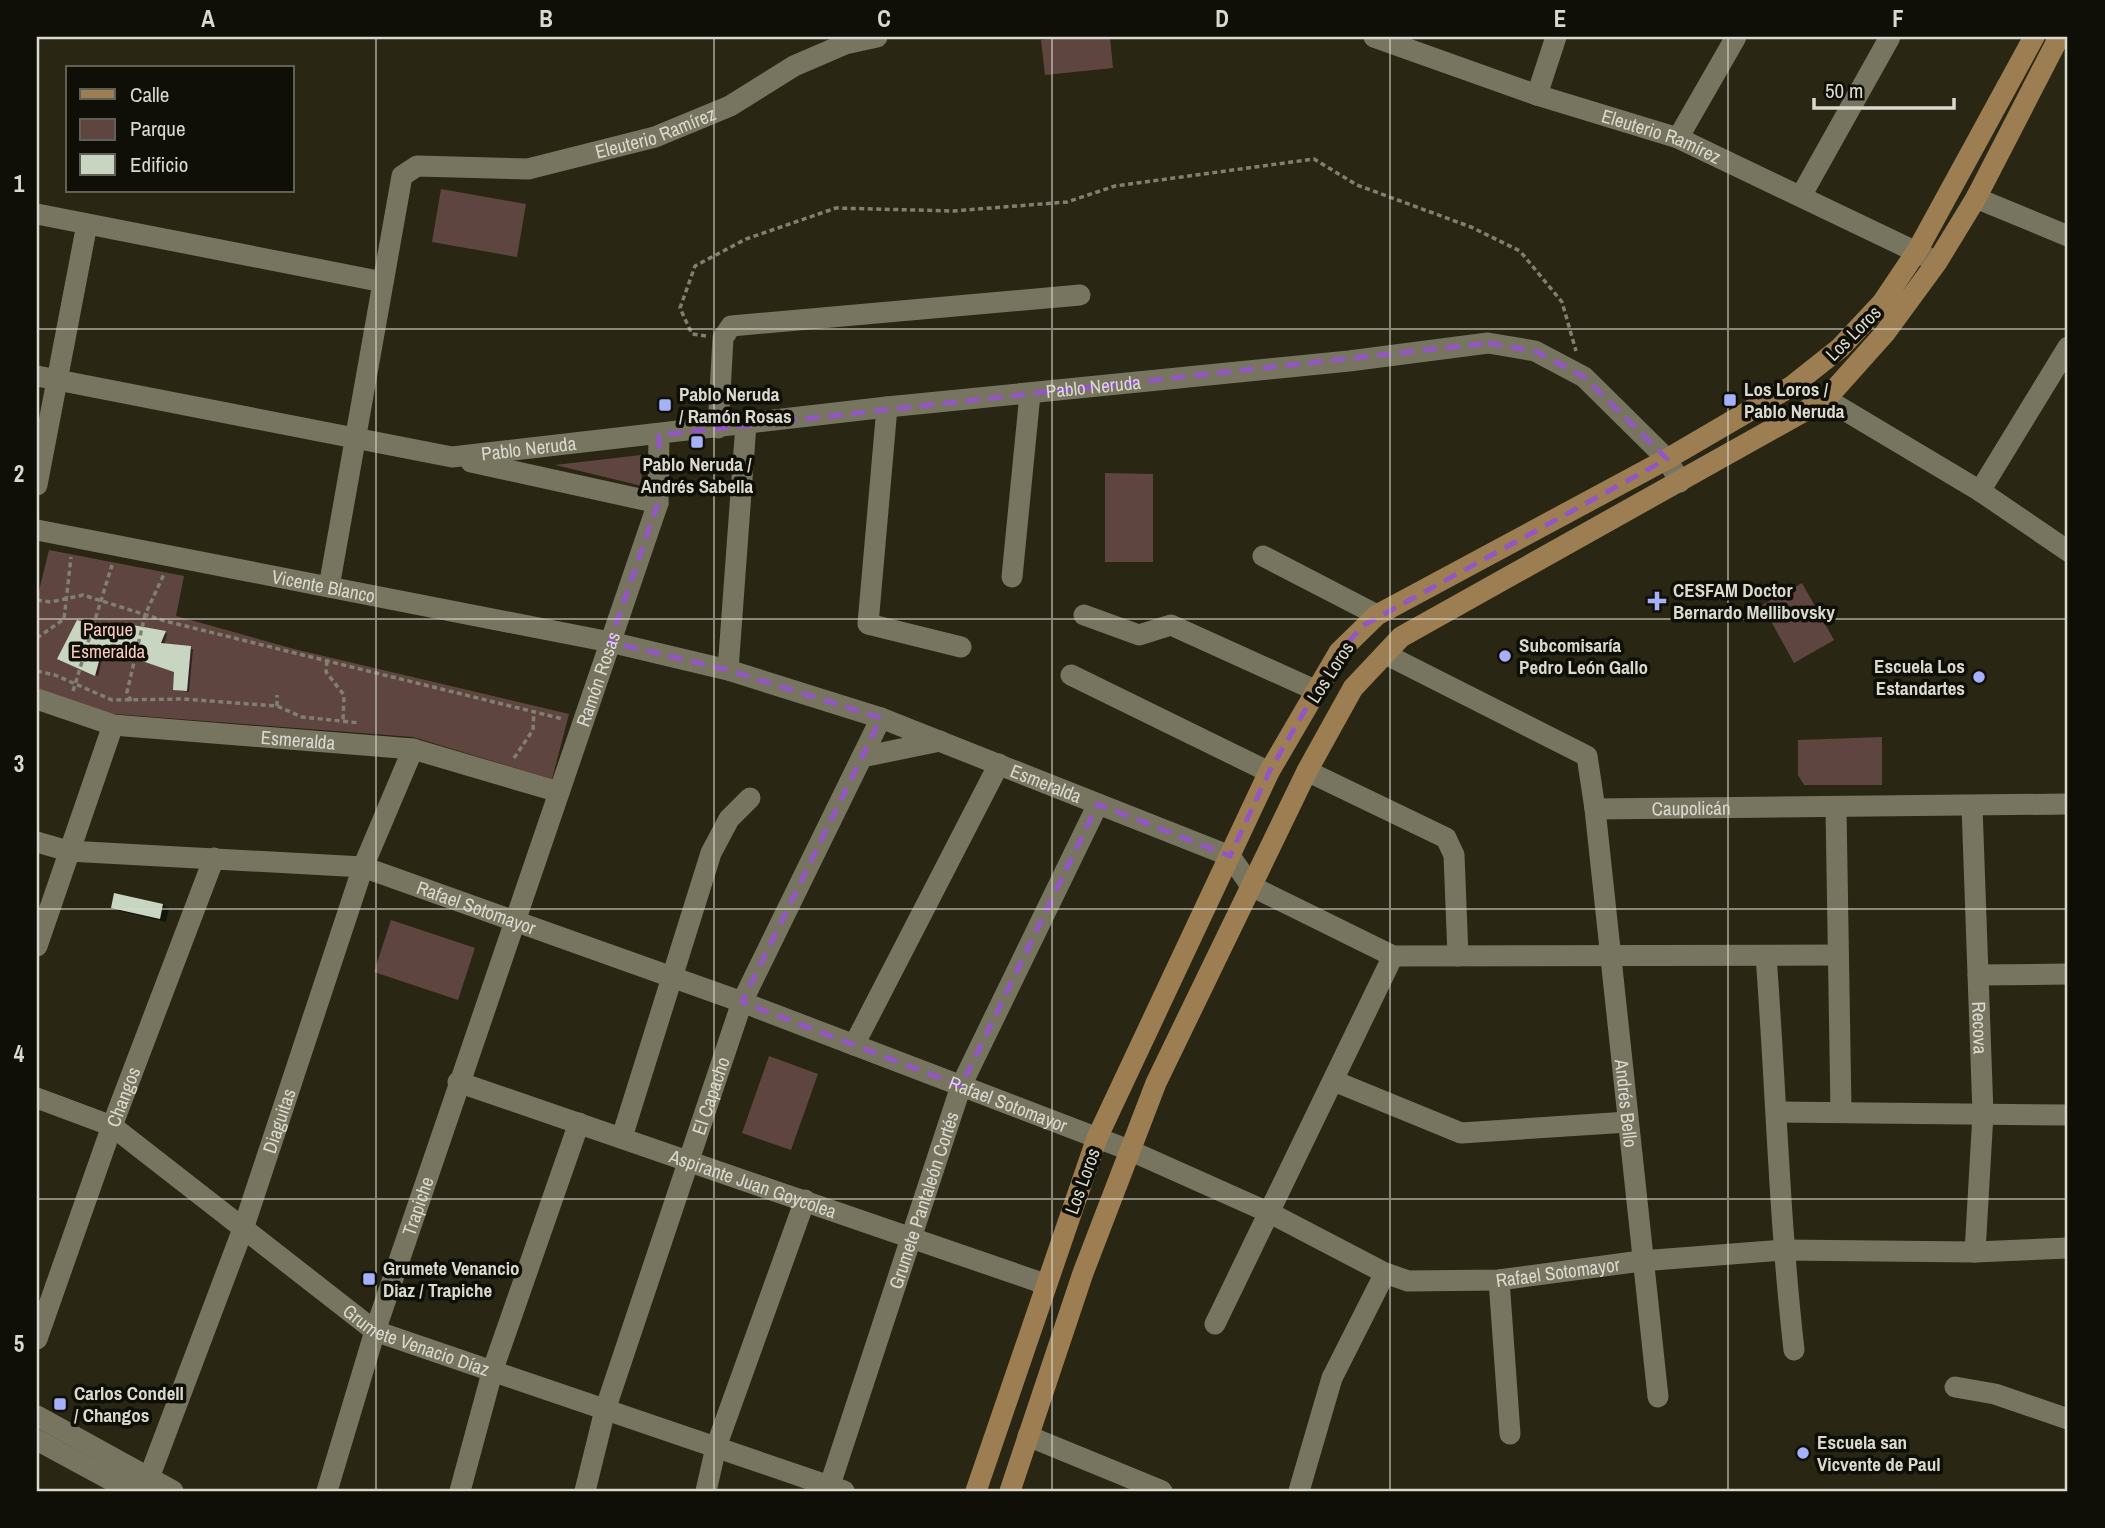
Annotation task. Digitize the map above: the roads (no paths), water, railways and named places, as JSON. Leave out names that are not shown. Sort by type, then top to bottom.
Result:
[{"type":"main road","name":"Los Loros","points":[[976,1491],[1097,1138],[1269,772],[1339,652],[1377,615],[1667,459],[1792,386],[1817,368],[1869,319],[1917,251],[2034,37]]},
{"type":"main road","name":"Los Loros","points":[[1010,1491],[1083,1273],[1156,1083],[1307,771],[1353,688],[1401,638],[1826,399],[1885,333],[1937,262],[1976,198],[2059,37]]},
{"type":"street","name":"Eleuterio Ramírez","points":[[383,282],[402,176],[416,166],[528,169],[655,137],[730,106],[794,66],[845,44],[877,37]]},
{"type":"street","name":"Eleuterio Ramírez","points":[[1374,37],[1537,95],[1678,138],[1937,262]]},
{"type":"street","points":[[1537,95],[1556,37]]},
{"type":"street","points":[[1678,138],[1736,37]]},
{"type":"street","points":[[1801,195],[1890,37]]},
{"type":"street","points":[[1976,198],[2068,236]]},
{"type":"street","points":[[37,214],[383,282],[329,587]]},
{"type":"street","points":[[37,485],[47,378],[86,224]]},
{"type":"street","points":[[718,428],[723,338],[731,327],[1080,295]]},
{"type":"street","name":"Pablo Neruda","points":[[452,457],[887,407],[1349,361],[1488,343],[1535,351],[1584,377],[1667,459],[1680,482]]},
{"type":"street","points":[[1980,491],[2067,353]]},
{"type":"street","name":"Pablo Neruda","points":[[47,378],[452,457],[658,503]]},
{"type":"street","points":[[1012,577],[1030,394]]},
{"type":"street","points":[[1826,399],[1980,491],[2068,551]]},
{"type":"street","points":[[887,407],[868,624],[961,647]]},
{"type":"street","points":[[727,670],[746,424]]},
{"type":"street","name":"Ramón Rosas","points":[[515,921],[658,503],[659,435]]},
{"type":"street","name":"Vicente Blanco","points":[[37,530],[610,642]]},
{"type":"street","points":[[1263,556],[1377,615]]},
{"type":"street","points":[[1084,615],[1139,635],[1171,625],[1317,691]]},
{"type":"street","name":"Esmeralda","points":[[610,642],[727,670],[881,718],[1230,856]]},
{"type":"street","points":[[1385,653],[1587,756],[1595,809]]},
{"type":"street","points":[[1071,675],[1269,772]]},
{"type":"street","name":"Esmeralda","points":[[37,699],[113,725],[413,749],[559,792]]},
{"type":"street","name":"El Capacho","points":[[585,1491],[604,1410],[742,1002],[881,718]]},
{"type":"street","points":[[37,946],[113,725]]},
{"type":"street","points":[[862,757],[940,741]]},
{"type":"street","name":"Diaguitas","points":[[147,1485],[243,1229],[363,867],[413,749]]},
{"type":"street","points":[[854,1045],[999,764]]},
{"type":"street","points":[[1307,771],[1446,838],[1454,855],[1458,956]]},
{"type":"street","points":[[622,1138],[670,976],[711,853],[729,819],[750,798]]},
{"type":"street","name":"Grumete Pantaleón Cortés","points":[[834,1489],[910,1237],[961,1086],[1098,804]]},
{"type":"street","name":"Caupolicán","points":[[1595,809],[2068,804]]},
{"type":"street","name":"Recova","points":[[1972,806],[1983,1114],[1975,1252]]},
{"type":"street","points":[[1836,808],[1840,1111]]},
{"type":"street","name":"Andrés Bello","points":[[1595,809],[1641,1261],[1658,1397]]},
{"type":"street","name":"Rafael Sotomayor","points":[[37,842],[68,851],[363,867],[742,1002],[1129,1150],[1270,1213],[1385,1273],[1408,1281],[1499,1280],[1641,1261],[1783,1250],[1975,1252],[2068,1248]]},
{"type":"street","points":[[1230,856],[1251,886],[1393,957],[1838,955]]},
{"type":"street","name":"Changos","points":[[37,1339],[112,1126],[214,858]]},
{"type":"street","name":"Trapiche","points":[[327,1491],[375,1331],[515,921]]},
{"type":"street","points":[[1766,956],[1778,1112],[1783,1250],[1794,1350]]},
{"type":"street","points":[[1215,1324],[1393,957]]},
{"type":"street","points":[[1978,975],[2068,974]]},
{"type":"street","points":[[1334,1081],[1461,1133],[1628,1122]]},
{"type":"street","name":"Aspirante Juan Goycolea","points":[[458,1082],[1045,1284]]},
{"type":"street","name":"Grumete Venacio Díaz","points":[[37,1098],[112,1126],[375,1331],[493,1369],[834,1489]]},
{"type":"street","points":[[1778,1112],[2068,1115]]},
{"type":"street","points":[[460,1491],[493,1369],[579,1123]]},
{"type":"street","points":[[706,1491],[716,1447],[805,1200]]},
{"type":"street","points":[[1299,1491],[1332,1378],[1385,1273]]},
{"type":"street","points":[[1499,1280],[1510,1434]]},
{"type":"street","points":[[1955,1387],[1995,1394],[2068,1419]]},
{"type":"street","points":[[37,1416],[147,1485],[173,1491]]},
{"type":"street","points":[[1028,1436],[1162,1491]]},
{"type":"street","points":[[37,1440],[131,1491]]},
{"type":"place","name":"Los Loros / Pablo Neruda","points":[[1730,400]]},
{"type":"place","name":"Pablo Neruda / Ramón Rosas","points":[[665,405]]},
{"type":"place","name":"Pablo Neruda / Andrés Sabella","points":[[697,442]]},
{"type":"place","name":"CESFAM Doctor Bernardo Mellibovsky","points":[[1657,601]]},
{"type":"place","name":"Subcomisaría Pedro León Gallo","points":[[1505,656]]},
{"type":"place","name":"Escuela Los Estandartes","points":[[1979,677]]},
{"type":"place","name":"Grumete Venancio Diaz / Trapiche","points":[[369,1279]]},
{"type":"place","name":"Carlos Condell / Changos","points":[[60,1404]]},
{"type":"place","name":"Escuela san Vicvente de Paul","points":[[1803,1453]]},
{"type":"park label","name":"Parque Esmeralda","points":[[108,640]]}]
